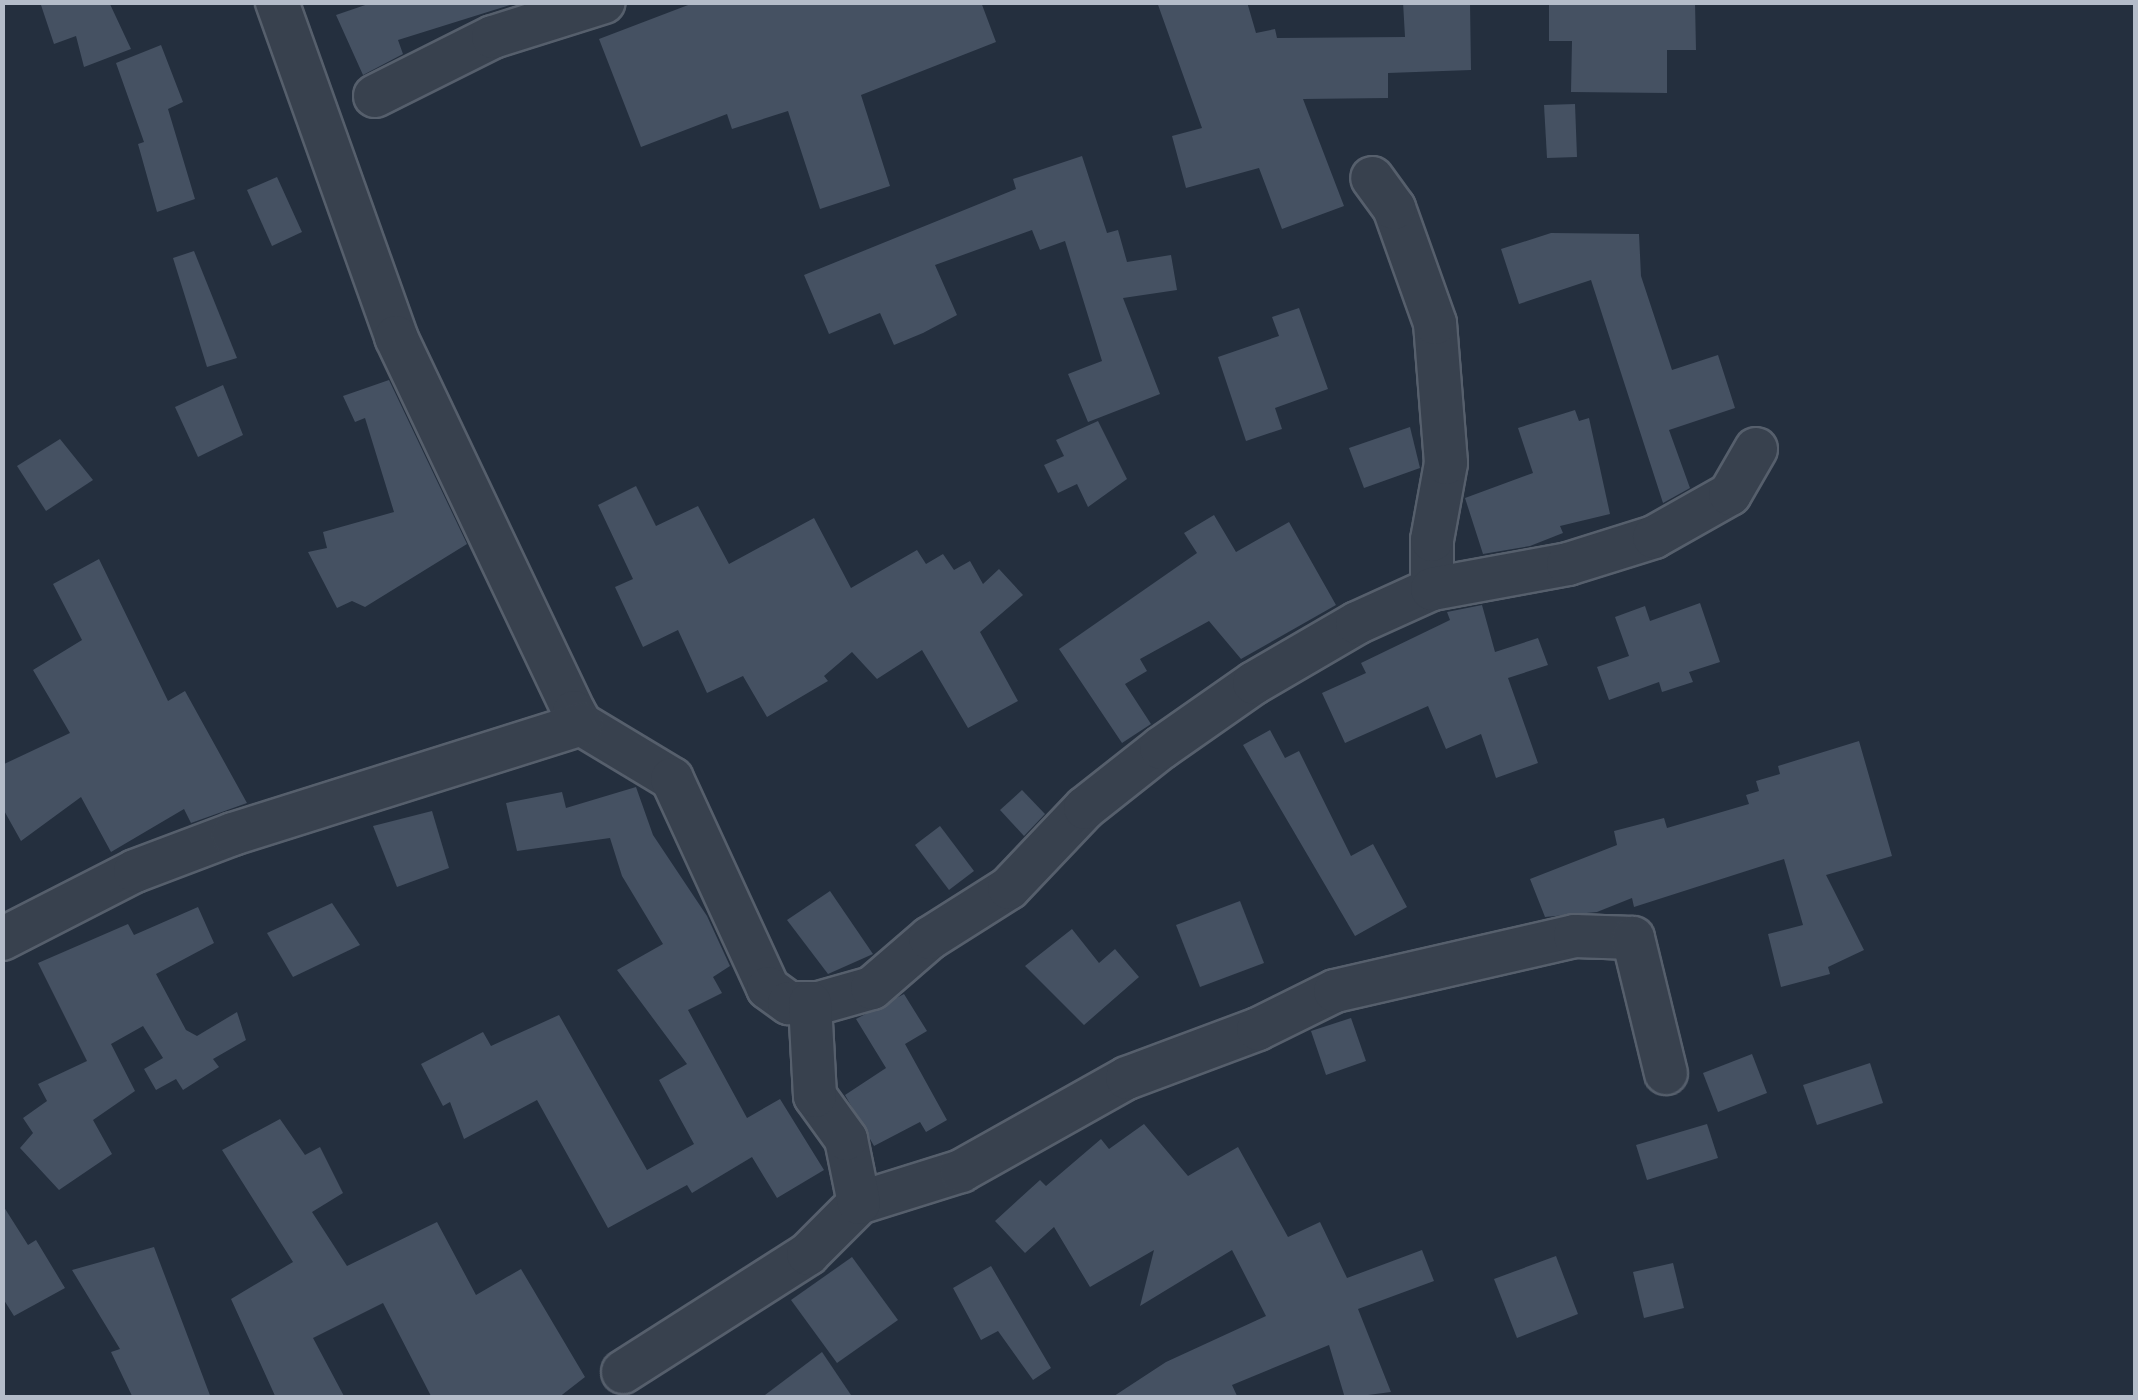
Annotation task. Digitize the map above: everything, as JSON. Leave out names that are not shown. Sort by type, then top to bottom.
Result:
[{"type":"street","points":[[277,2],[396,337],[581,724],[672,779],[768,988],[789,1003],[810,1003],[872,988],[930,938],[1009,888],[1084,808],[1161,748],[1271,673],[1432,589],[1568,564],[1654,537],[1730,494],[1756,450]]},
{"type":"street","points":[[375,96],[492,38],[604,2]]},
{"type":"street","points":[[1372,178],[1394,208],[1434,323],[1446,463],[1432,540],[1432,589]]},
{"type":"street","points":[[2,938],[134,871],[233,834],[581,724]]},
{"type":"street","points":[[624,1372],[808,1254],[859,1203],[961,1171],[1127,1078],[1258,1030],[1335,991],[1575,936],[1633,938],[1666,1073]]},
{"type":"street","points":[[810,1003],[816,1096],[846,1138],[859,1203]]},
{"type":"building","points":[[40,2],[109,2],[131,49],[84,67],[76,36],[54,44]]},
{"type":"building","points":[[374,2],[510,5],[398,40],[403,54],[363,75],[336,15]]},
{"type":"building","points":[[696,2],[981,2],[996,42],[861,95],[890,186],[820,209],[788,111],[732,129],[727,114],[641,147],[599,39]]},
{"type":"building","points":[[1157,2],[1247,2],[1256,33],[1275,29],[1277,38],[1405,37],[1403,2],[1470,2],[1471,70],[1388,73],[1388,98],[1303,99],[1344,206],[1282,229],[1259,168],[1186,188],[1172,136],[1202,128]]},
{"type":"building","points":[[1549,2],[1695,2],[1696,50],[1667,50],[1667,93],[1571,92],[1572,41],[1549,41]]},
{"type":"building","points":[[161,45],[183,102],[168,109],[195,199],[157,212],[138,144],[144,142],[116,63]]},
{"type":"building","points":[[1575,104],[1577,157],[1547,158],[1544,105]]},
{"type":"building","points":[[1082,156],[1107,233],[1118,230],[1127,262],[1171,255],[1177,290],[1123,298],[1160,394],[1088,422],[1068,374],[1102,361],[1065,241],[1040,250],[1032,230],[935,265],[957,315],[923,333],[894,345],[880,313],[829,334],[804,275],[1016,189],[1013,179]]},
{"type":"building","points":[[277,177],[302,232],[272,246],[247,190]]},
{"type":"building","points":[[1551,233],[1639,234],[1641,276],[1672,370],[1718,355],[1735,408],[1669,430],[1690,488],[1663,503],[1591,280],[1519,304],[1501,249]]},
{"type":"building","points":[[194,251],[237,358],[207,367],[173,258]]},
{"type":"building","points":[[1299,308],[1328,389],[1275,408],[1282,429],[1246,441],[1218,357],[1279,336],[1272,317]]},
{"type":"building","points":[[389,380],[467,544],[365,607],[352,601],[337,608],[308,552],[327,548],[323,532],[394,512],[365,418],[355,422],[343,396]]},
{"type":"building","points":[[223,385],[243,435],[198,457],[175,407]]},
{"type":"building","points":[[1575,410],[1579,421],[1589,418],[1610,514],[1560,526],[1563,533],[1530,546],[1483,554],[1465,498],[1533,473],[1518,428]]},
{"type":"building","points":[[1098,421],[1127,479],[1088,507],[1077,484],[1058,493],[1044,465],[1064,456],[1056,440]]},
{"type":"building","points":[[1410,427],[1420,468],[1364,488],[1349,448]]},
{"type":"building","points":[[60,439],[93,480],[46,511],[17,466]]},
{"type":"building","points":[[636,486],[656,526],[698,506],[729,564],[814,518],[851,588],[917,550],[926,564],[943,554],[954,570],[970,561],[983,584],[999,569],[1023,595],[980,632],[1018,701],[968,728],[922,650],[877,679],[852,652],[824,676],[828,681],[767,717],[743,676],[707,693],[678,630],[643,647],[615,587],[633,579],[598,505]]},
{"type":"building","points":[[1214,515],[1236,552],[1289,522],[1336,605],[1241,659],[1209,621],[1140,659],[1147,671],[1125,684],[1151,724],[1122,743],[1059,649],[1197,553],[1184,533]]},
{"type":"building","points":[[99,559],[168,701],[185,691],[247,803],[191,823],[184,809],[111,852],[81,797],[21,841],[2,807],[2,765],[70,733],[33,670],[82,640],[53,584]]},
{"type":"building","points":[[1700,603],[1720,662],[1689,672],[1693,682],[1662,692],[1659,682],[1609,700],[1597,667],[1629,656],[1615,617],[1645,606],[1650,621]]},
{"type":"building","points":[[1482,605],[1495,652],[1538,638],[1548,665],[1508,678],[1538,763],[1496,778],[1481,734],[1446,749],[1428,706],[1345,743],[1322,693],[1366,673],[1361,663],[1450,620],[1447,612]]},
{"type":"building","points":[[1270,730],[1285,758],[1299,751],[1351,856],[1373,844],[1407,907],[1355,936],[1243,745]]},
{"type":"building","points":[[1859,741],[1892,856],[1826,875],[1864,950],[1828,967],[1830,974],[1781,987],[1768,934],[1803,925],[1784,859],[1634,907],[1632,898],[1597,912],[1545,917],[1530,879],[1617,845],[1614,831],[1664,818],[1667,828],[1749,804],[1746,795],[1759,791],[1756,781],[1780,774],[1778,766]]},
{"type":"building","points":[[636,787],[653,835],[707,916],[730,966],[713,977],[722,993],[688,1010],[747,1118],[780,1099],[824,1170],[777,1198],[752,1157],[692,1193],[687,1185],[608,1228],[537,1100],[464,1139],[450,1102],[443,1106],[421,1064],[483,1032],[491,1046],[559,1015],[647,1170],[694,1144],[659,1080],[687,1064],[617,970],[663,944],[622,876],[610,838],[517,851],[506,803],[562,792],[566,808]]},
{"type":"building","points":[[1022,790],[1045,814],[1024,836],[1000,810]]},
{"type":"building","points":[[432,811],[449,868],[397,887],[373,826]]},
{"type":"building","points":[[940,826],[974,871],[949,890],[915,845]]},
{"type":"building","points":[[830,891],[873,954],[828,974],[787,920]]},
{"type":"building","points":[[1240,901],[1264,963],[1200,987],[1176,925]]},
{"type":"building","points":[[332,903],[360,945],[293,977],[267,933]]},
{"type":"building","points":[[198,907],[214,943],[156,974],[186,1030],[197,1036],[237,1012],[246,1040],[213,1059],[219,1067],[183,1090],[176,1079],[156,1090],[144,1069],[163,1058],[143,1026],[111,1044],[135,1091],[93,1120],[112,1154],[59,1190],[20,1148],[33,1133],[23,1118],[47,1101],[38,1084],[87,1061],[38,963],[128,924],[134,935]]},
{"type":"building","points":[[1072,929],[1099,963],[1115,949],[1139,977],[1084,1025],[1025,966]]},
{"type":"building","points":[[904,994],[927,1031],[905,1044],[947,1120],[926,1132],[920,1122],[874,1146],[845,1095],[886,1068],[856,1019]]},
{"type":"building","points":[[1351,1018],[1366,1061],[1326,1075],[1311,1031]]},
{"type":"building","points":[[1752,1054],[1767,1093],[1718,1112],[1703,1073]]},
{"type":"building","points":[[1870,1063],[1883,1103],[1817,1125],[1803,1085]]},
{"type":"building","points":[[280,1119],[305,1155],[320,1147],[343,1193],[312,1212],[347,1266],[437,1222],[476,1295],[521,1269],[585,1377],[558,1398],[432,1398],[383,1303],[313,1338],[345,1398],[276,1398],[231,1299],[293,1262],[222,1150]]},
{"type":"building","points":[[1144,1124],[1188,1176],[1238,1147],[1288,1237],[1320,1222],[1347,1278],[1422,1250],[1434,1281],[1358,1309],[1391,1392],[1345,1398],[1329,1345],[1232,1385],[1238,1398],[1111,1398],[1166,1362],[1266,1316],[1232,1250],[1140,1306],[1154,1250],[1090,1287],[1054,1227],[1025,1253],[995,1221],[1040,1180],[1046,1186],[1101,1139],[1109,1149]]},
{"type":"building","points":[[1707,1124],[1718,1158],[1647,1180],[1636,1145]]},
{"type":"building","points":[[2,1204],[28,1245],[36,1240],[65,1288],[14,1316],[2,1297]]},
{"type":"building","points":[[154,1247],[211,1398],[133,1398],[111,1352],[120,1349],[72,1270]]},
{"type":"building","points":[[1556,1256],[1578,1314],[1517,1338],[1494,1279]]},
{"type":"building","points":[[852,1257],[898,1320],[837,1363],[791,1300]]},
{"type":"building","points":[[1673,1263],[1684,1308],[1644,1318],[1633,1272]]},
{"type":"building","points":[[991,1266],[1051,1368],[1033,1380],[998,1331],[981,1340],[953,1288]]},
{"type":"building","points":[[822,1352],[853,1398],[761,1398]]}]
